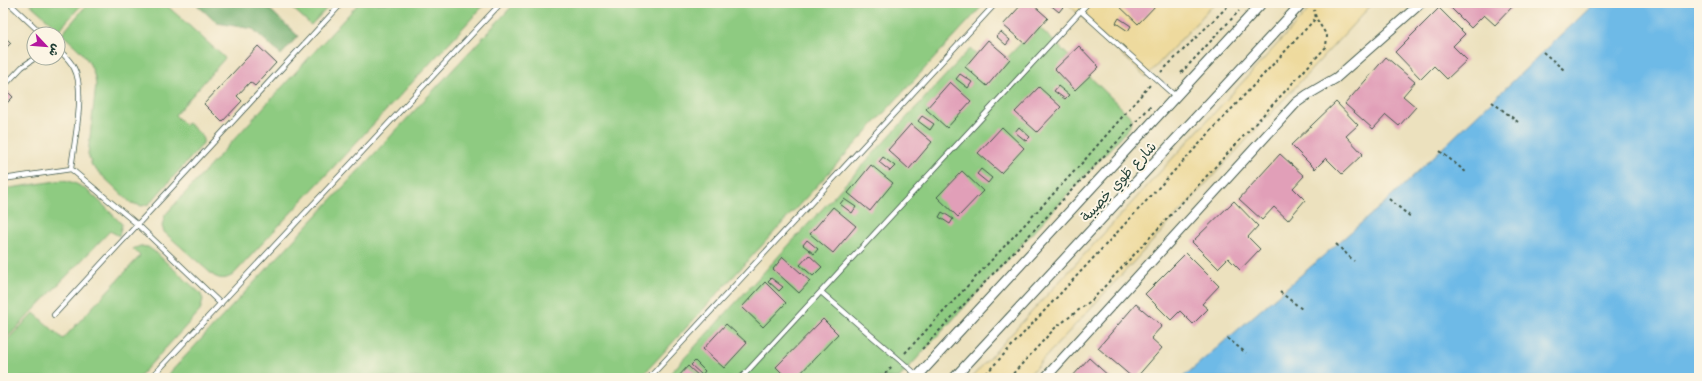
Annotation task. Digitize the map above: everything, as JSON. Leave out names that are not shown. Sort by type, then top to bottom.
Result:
[{"type":"street","name":"شارع طَوِي خِصِيبة","points":[[917,377],[1262,3]]},
{"type":"street","name":"شارع طَوِي خِصِيبة","points":[[954,378],[1302,3]]},
{"type":"street","points":[[1045,378],[1296,103],[1340,75],[1421,3]]},
{"type":"lane","points":[[9,3],[33,26]]},
{"type":"lane","points":[[54,315],[342,3]]},
{"type":"lane","points":[[152,378],[501,3]]},
{"type":"lane","points":[[649,378],[996,3]]},
{"type":"lane","points":[[741,378],[1088,3]]},
{"type":"lane","points":[[1081,11],[1175,96]]},
{"type":"lane","points":[[66,59],[74,68],[80,87],[71,169]]},
{"type":"lane","points":[[3,87],[26,64]]},
{"type":"lane","points":[[3,179],[71,169],[137,224],[221,304]]},
{"type":"lane","points":[[821,292],[917,377]]},
{"type":"path","points":[[1160,73],[1231,3]]},
{"type":"path","points":[[1181,73],[1241,9]]},
{"type":"path","points":[[1009,378],[1056,328],[1092,300],[1326,47],[1327,36],[1316,18],[1314,10]]},
{"type":"path","points":[[982,378],[1316,18]]},
{"type":"path","points":[[1543,52],[1564,70]]},
{"type":"path","points":[[905,353],[1082,163],[1150,85]]},
{"type":"path","points":[[1492,102],[1518,122]]},
{"type":"path","points":[[922,349],[1151,106]]},
{"type":"path","points":[[1440,151],[1468,173]]},
{"type":"path","points":[[1389,200],[1412,218]]},
{"type":"path","points":[[1336,244],[1354,261]]},
{"type":"path","points":[[1280,292],[1302,309]]},
{"type":"path","points":[[1227,338],[1246,353]]},
{"type":"path","points":[[881,378],[895,363]]},
{"type":"green space","points":[[29,3],[83,3],[63,26],[55,26]]},
{"type":"green space","points":[[94,3],[164,3],[225,58],[175,115],[185,125],[188,123],[198,132],[202,138],[203,144],[149,204],[142,206],[131,203],[92,166],[88,154],[96,85],[92,68],[79,50],[66,38],[66,29],[85,7]]},
{"type":"green space","points":[[195,3],[263,3],[298,36],[281,55],[253,29],[217,23]]},
{"type":"green space","points":[[287,3],[332,3],[311,25]]},
{"type":"green space","points":[[359,3],[486,3],[233,275],[224,278],[214,276],[164,232],[162,226],[165,215]]},
{"type":"green space","points":[[515,3],[985,3],[640,378],[165,378]]},
{"type":"green space","points":[[1038,26],[1132,118],[1129,128],[899,378],[666,378],[970,49],[994,71]]},
{"type":"green space","points":[[63,180],[72,182],[88,191],[122,224],[119,236],[110,231],[3,342],[3,189]]},
{"type":"green space","points":[[140,246],[148,247],[155,252],[200,293],[203,299],[200,311],[138,378],[3,378],[3,344],[34,313],[63,339],[140,256],[133,249]]},
{"type":"sand","points":[[1071,3],[1215,3],[1146,77],[1069,5]]},
{"type":"sand","points":[[1315,3],[1373,3],[1026,378],[971,378]]},
{"type":"water","points":[[1595,3],[1699,3],[1699,378],[1182,378],[1389,199]]},
{"type":"building","points":[[1023,3],[1031,3],[1048,18],[1025,44],[1003,25]]},
{"type":"building","points":[[1048,3],[1066,3],[1059,12]]},
{"type":"building","points":[[1116,3],[1158,3],[1138,24]]},
{"type":"building","points":[[1446,3],[1512,3],[1514,5],[1495,25],[1484,15],[1471,28]]},
{"type":"building","points":[[1439,8],[1465,34],[1453,46],[1467,60],[1447,79],[1434,66],[1421,79],[1395,52]]},
{"type":"building","points":[[1119,18],[1131,26],[1128,31],[1116,23]]},
{"type":"building","points":[[1001,32],[1010,40],[1006,45],[996,36]]},
{"type":"building","points":[[3,35],[11,43],[3,51]]},
{"type":"building","points":[[988,40],[1010,59],[987,86],[965,67]]},
{"type":"building","points":[[258,46],[276,63],[255,86],[250,82],[237,96],[242,101],[222,122],[204,104]]},
{"type":"building","points":[[1079,46],[1099,67],[1075,90],[1055,69]]},
{"type":"building","points":[[1386,57],[1415,82],[1403,96],[1416,107],[1399,126],[1386,115],[1373,129],[1345,104]]},
{"type":"building","points":[[960,74],[972,82],[968,88],[956,79]]},
{"type":"building","points":[[950,82],[971,101],[947,128],[926,109]]},
{"type":"building","points":[[1058,86],[1069,95],[1065,99],[1054,91]]},
{"type":"building","points":[[3,87],[13,97],[3,107]]},
{"type":"building","points":[[1039,87],[1061,107],[1037,132],[1015,112]]},
{"type":"building","points":[[1336,102],[1358,125],[1346,136],[1363,154],[1342,174],[1326,158],[1315,169],[1291,145]]},
{"type":"building","points":[[922,116],[934,124],[930,130],[918,121]]},
{"type":"building","points":[[911,124],[932,142],[909,169],[888,150]]},
{"type":"building","points":[[1002,127],[1024,148],[1001,173],[978,153]]},
{"type":"building","points":[[1019,127],[1030,137],[1026,141],[1015,132]]},
{"type":"building","points":[[1280,154],[1304,176],[1293,188],[1305,200],[1288,220],[1274,207],[1262,220],[1239,199]]},
{"type":"building","points":[[883,157],[895,166],[890,171],[879,162]]},
{"type":"building","points":[[871,165],[893,183],[870,211],[848,193]]},
{"type":"building","points":[[981,169],[992,178],[988,183],[977,174]]},
{"type":"building","points":[[962,171],[983,191],[958,217],[937,197]]},
{"type":"building","points":[[844,199],[856,207],[852,213],[840,204]]},
{"type":"building","points":[[1234,201],[1258,226],[1248,237],[1260,249],[1240,270],[1228,258],[1218,268],[1192,242]]},
{"type":"building","points":[[833,207],[856,226],[833,253],[810,234]]},
{"type":"building","points":[[942,212],[953,219],[950,224],[939,217]]},
{"type":"building","points":[[807,240],[818,249],[814,254],[803,245]]},
{"type":"building","points":[[1186,253],[1219,286],[1202,304],[1208,309],[1193,324],[1180,311],[1171,320],[1145,294]]},
{"type":"building","points":[[809,255],[822,267],[813,276],[800,265]]},
{"type":"building","points":[[783,257],[810,281],[799,293],[773,269]]},
{"type":"building","points":[[771,278],[783,287],[779,291],[768,281]]},
{"type":"building","points":[[765,282],[786,303],[763,327],[742,307]]},
{"type":"building","points":[[1136,304],[1162,326],[1151,338],[1162,348],[1136,378],[1133,378],[1098,348]]},
{"type":"building","points":[[823,319],[838,334],[796,378],[787,378],[776,367]]},
{"type":"building","points":[[726,324],[747,343],[724,368],[703,349]]},
{"type":"building","points":[[1089,358],[1111,378],[1071,378]]},
{"type":"building","points":[[695,361],[705,371],[702,375],[691,365]]},
{"type":"building","points":[[688,366],[701,378],[677,378]]}]
